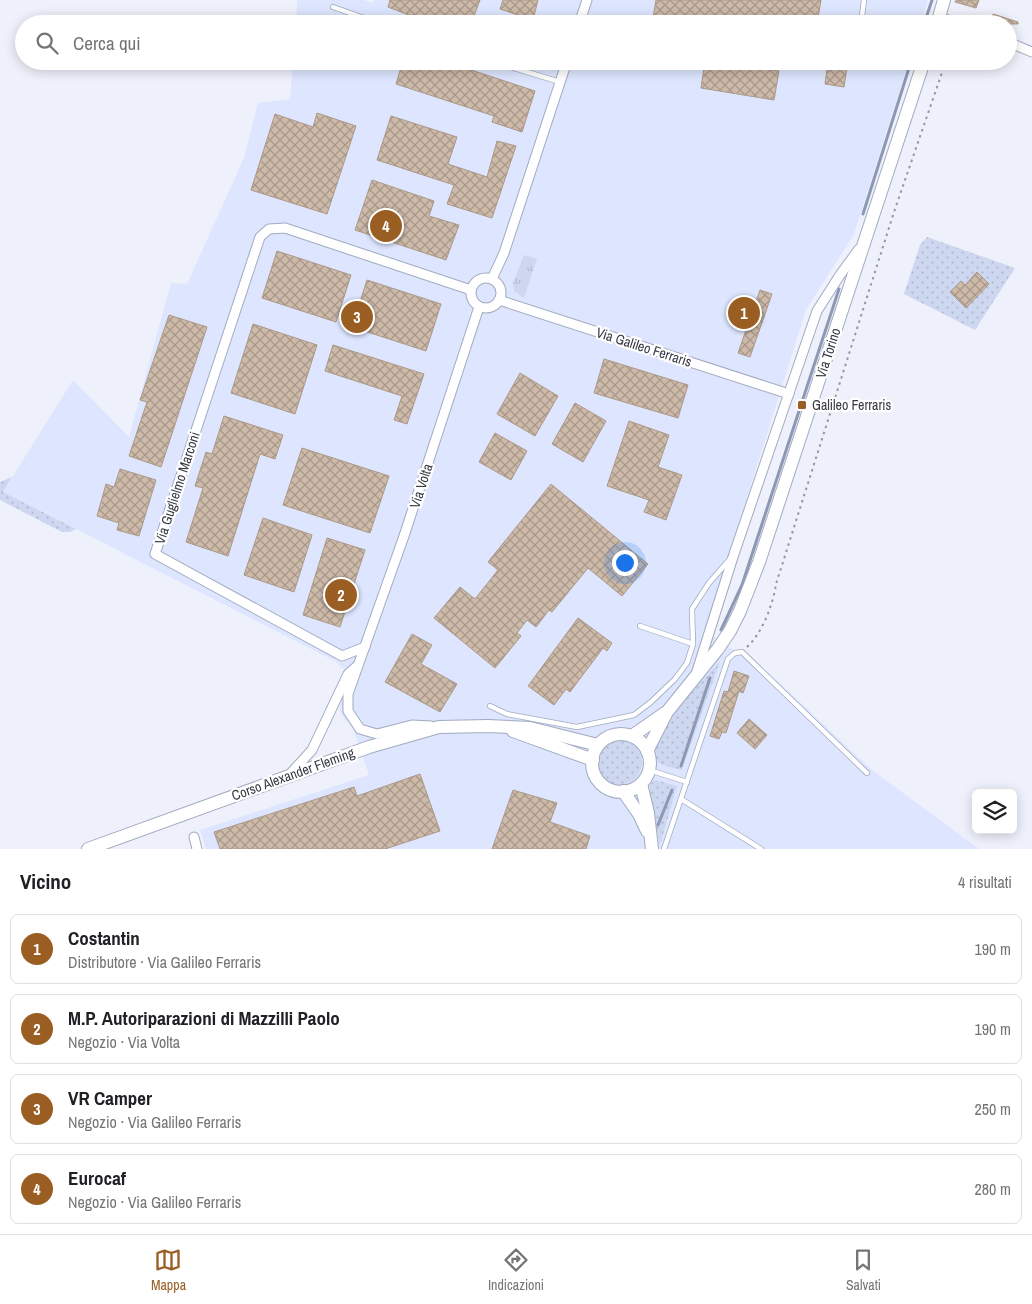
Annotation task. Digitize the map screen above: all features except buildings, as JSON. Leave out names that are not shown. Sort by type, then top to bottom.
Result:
[{"type":"street","points":[[582,15],[587,0]]},
{"type":"street","points":[[940,15],[944,0]]},
{"type":"street","points":[[1017,46],[1032,52]]},
{"type":"street","points":[[492,280],[504,253],[564,70]]},
{"type":"street","name":"Via Torino","points":[[647,750],[667,712],[730,631],[740,611],[759,562],[865,241],[918,70]]},
{"type":"street","name":"Via Guglielmo Marconi","points":[[365,647],[342,656],[155,554],[260,237],[269,229],[285,228],[471,290]]},
{"type":"street","points":[[696,677],[734,554],[817,311],[865,241]]},
{"type":"street","points":[[481,278],[492,280],[500,288],[499,300],[491,307],[479,307],[471,298],[473,284],[481,278]]},
{"type":"street","name":"Via Galileo Ferraris","points":[[499,300],[789,394]]},
{"type":"street","name":"Via Volta","points":[[439,727],[412,725],[377,734],[360,729],[348,711],[348,694],[404,536],[479,307]]},
{"type":"street","name":"Via Volta","points":[[288,776],[312,750],[348,674],[359,664]]},
{"type":"street","name":"Via Torino","points":[[632,736],[667,712]]},
{"type":"street","name":"Corso Alexander Fleming","points":[[88,849],[368,747],[439,727],[530,728],[598,745]]},
{"type":"street","name":"Corso Alexander Fleming","points":[[504,727],[593,760]]},
{"type":"street","points":[[614,735],[632,736],[647,750],[649,770],[641,784],[632,789],[623,791],[609,789],[603,785],[595,774],[593,760],[598,745],[614,735]]},
{"type":"street","points":[[641,784],[648,813],[652,847]]},
{"type":"street","points":[[623,791],[639,814],[652,847]]},
{"type":"street","points":[[194,837],[197,849]]},
{"type":"lane","points":[[862,15],[864,0]]},
{"type":"lane","points":[[333,7],[356,15]]},
{"type":"lane","points":[[521,70],[560,82]]},
{"type":"lane","points":[[490,706],[507,714],[577,727],[634,715],[675,679],[687,663],[693,644],[692,609],[709,582],[734,554]]},
{"type":"lane","points":[[640,626],[693,644]]},
{"type":"lane","points":[[664,849],[728,659],[735,653],[742,652],[867,773]]},
{"type":"lane","points":[[649,770],[687,782]]},
{"type":"lane","points":[[681,799],[760,849]]},
{"type":"path","points":[[742,652],[753,642],[773,603],[776,584],[863,308],[943,70]]},
{"type":"shaded area","points":[[297,0],[363,0],[373,3],[375,0],[928,0],[924,15],[296,15]]},
{"type":"shaded area","points":[[292,70],[906,70],[854,234],[806,310],[705,631],[768,672],[872,770],[979,849],[206,849],[200,830],[369,775],[353,729],[340,713],[340,691],[347,672],[335,661],[3,492],[73,380],[129,437],[171,283],[187,284],[244,158],[258,103],[290,99]]},
{"type":"green space","points":[[927,237],[1015,268],[975,330],[904,294],[920,245]]},
{"type":"green space","points":[[524,255],[537,259],[524,298],[514,291],[513,283]]},
{"type":"green space","points":[[12,477],[3,492],[76,529],[70,532],[62,532],[0,500],[0,482]]},
{"type":"green space","points":[[720,661],[682,770],[662,764],[657,760],[655,750],[667,723]]},
{"type":"green space","points":[[615,739],[623,739],[632,743],[638,749],[642,762],[638,775],[632,781],[623,785],[615,785],[606,781],[600,775],[596,766],[596,758],[600,749],[606,743]]},
{"type":"green space","points":[[656,780],[677,786],[660,845],[650,800],[650,784]]},
{"type":"waterway","points":[[927,15],[932,0]]},
{"type":"waterway","points":[[863,214],[908,70]]},
{"type":"waterway","points":[[721,630],[742,585],[839,289]]},
{"type":"waterway","points":[[681,766],[710,678]]},
{"type":"waterway","points":[[658,825],[672,790]]},
{"type":"place","name":"Eurocaf","points":[[386,226]]},
{"type":"place","name":"Costantin","points":[[744,313]]},
{"type":"place","name":"VR Camper","points":[[357,317]]},
{"type":"place","name":"Galileo Ferraris","points":[[802,405]]},
{"type":"place","name":"M.P. Autoriparazioni di Mazzilli Paolo","points":[[341,595]]}]
